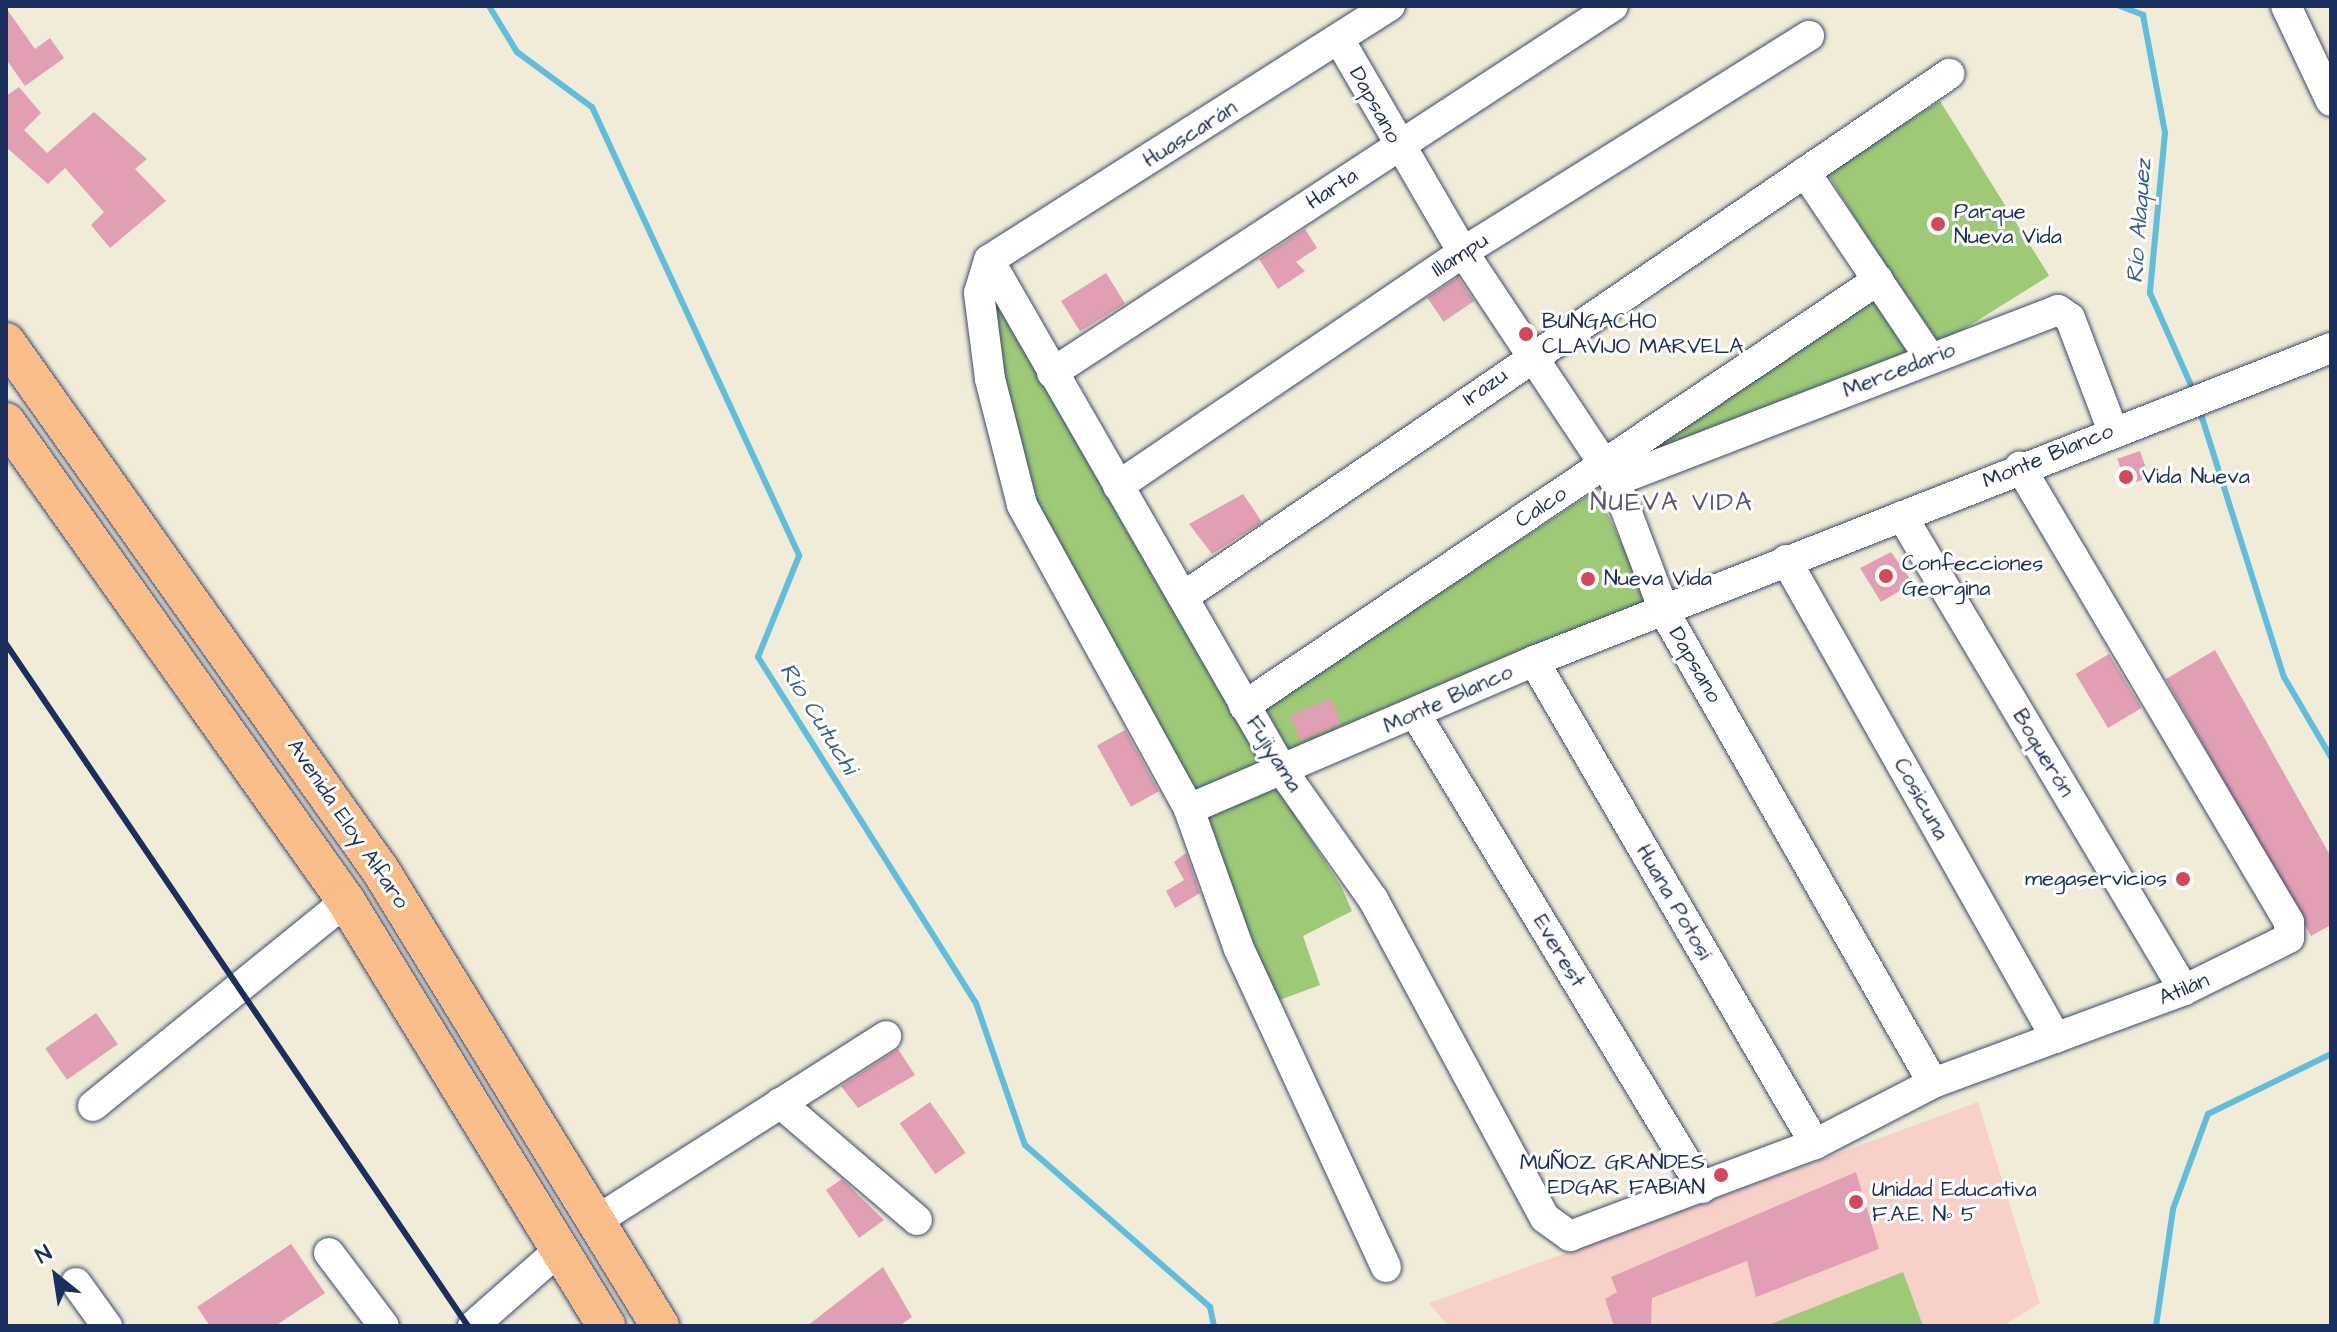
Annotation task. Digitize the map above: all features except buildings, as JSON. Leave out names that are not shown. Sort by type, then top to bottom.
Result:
[{"type":"main road","name":"Avenida Eloy Alfaro","points":[[6,342],[364,846],[660,1326]]},
{"type":"main road","name":"Avenida Eloy Alfaro","points":[[6,422],[346,901],[606,1326]]},
{"type":"street","name":"Huascarán","points":[[989,260],[1340,41],[1390,6]]},
{"type":"street","name":"Harta","points":[[1052,373],[1613,6]]},
{"type":"street","points":[[2286,6],[2331,101]]},
{"type":"street","name":"Illampu","points":[[1118,486],[1463,252],[1809,36]]},
{"type":"street","name":"Dapsano","points":[[1340,41],[1397,146],[1608,474],[1665,613],[1933,1083]]},
{"type":"street","name":"Irazu","points":[[1183,597],[1532,354],[1949,74]]},
{"type":"street","points":[[1805,172],[1930,358]]},
{"type":"street","points":[[989,260],[979,293],[990,379],[1022,505],[1189,809],[1239,949],[1386,1267]]},
{"type":"street","name":"Fujiyama","points":[[989,260],[1284,773],[1373,899],[1545,1218],[1570,1236]]},
{"type":"street","name":"Calco","points":[[1244,706],[1608,474],[1878,280]]},
{"type":"street","name":"Mercedario","points":[[1608,474],[2058,310],[2070,318],[2113,431]]},
{"type":"street","name":"Monte Blanco","points":[[1189,809],[1284,773],[1534,661],[1665,613],[1786,560],[2331,348]]},
{"type":"street","name":"Atilán","points":[[1570,1236],[1815,1144],[1933,1083],[2184,990],[2273,951],[2289,938],[2289,922],[2020,467]]},
{"type":"street","name":"Boquerón","points":[[1902,516],[2184,990]]},
{"type":"street","name":"Cosicuna","points":[[1786,560],[2056,1038]]},
{"type":"street","name":"Huana Potosí","points":[[1534,661],[1815,1144]]},
{"type":"street","name":"Everest","points":[[1415,713],[1702,1188]]},
{"type":"street","points":[[93,1106],[346,901]]},
{"type":"street","points":[[596,1221],[886,1036]]},
{"type":"street","points":[[780,1103],[917,1220]]},
{"type":"street","points":[[473,1326],[558,1251]]},
{"type":"street","points":[[329,1253],[384,1326]]},
{"type":"street","points":[[76,1283],[107,1326]]},
{"type":"shaded area","name":"Unidad Educativa F.A.E. Nº 5","points":[[1978,1102],[2040,1303],[2003,1326],[1448,1326],[1429,1303]]},
{"type":"green space","name":"Parque Nueva Vida","points":[[1940,101],[2049,276],[1936,347],[1826,172]]},
{"type":"green space","points":[[993,282],[1265,768],[1342,888],[1352,911],[1303,936],[1320,985],[1277,1001],[1020,471],[996,373]]},
{"type":"green space","points":[[1874,297],[1912,352],[1634,462]]},
{"type":"green space","points":[[1596,490],[1651,605],[1291,754],[1265,708]]},
{"type":"green space","points":[[1903,1272],[1923,1326],[1766,1326]]},
{"type":"waterway","name":"Río Cutuchi","points":[[489,6],[517,52],[592,107],[799,556],[758,657],[976,1003],[1025,1145],[1210,1307],[1214,1326]]},
{"type":"waterway","name":"Río Alaquez","points":[[2120,6],[2143,15],[2165,133],[2150,293],[2195,394]]},
{"type":"waterway","name":"Río Alaquez","points":[[2199,408],[2284,677],[2331,757]]},
{"type":"waterway","name":"Río Alaquez","points":[[2156,1326],[2173,1209],[2208,1114],[2331,1054]]},
{"type":"railway","points":[[6,644],[468,1326]]},
{"type":"place","name":"Parque Nueva Vida","points":[[1938,224]]},
{"type":"place","name":"BUNGACHO CLAVIJO MARVELA","points":[[1526,334]]},
{"type":"place","name":"Vida Nueva","points":[[2126,477]]},
{"type":"place","name":"Confecciones Georgina","points":[[1886,576]]},
{"type":"place","name":"Nueva Vida","points":[[1588,579]]},
{"type":"place","name":"megaservicios","points":[[2183,879]]},
{"type":"place","name":"MUÑOZ GRANDES EDGAR FABIAN","points":[[1721,1175]]},
{"type":"place","name":"Unidad Educativa F.A.E. Nº 5","points":[[1856,1202]]},
{"type":"district","name":"NUEVA VIDA","points":[[1672,503]]}]
